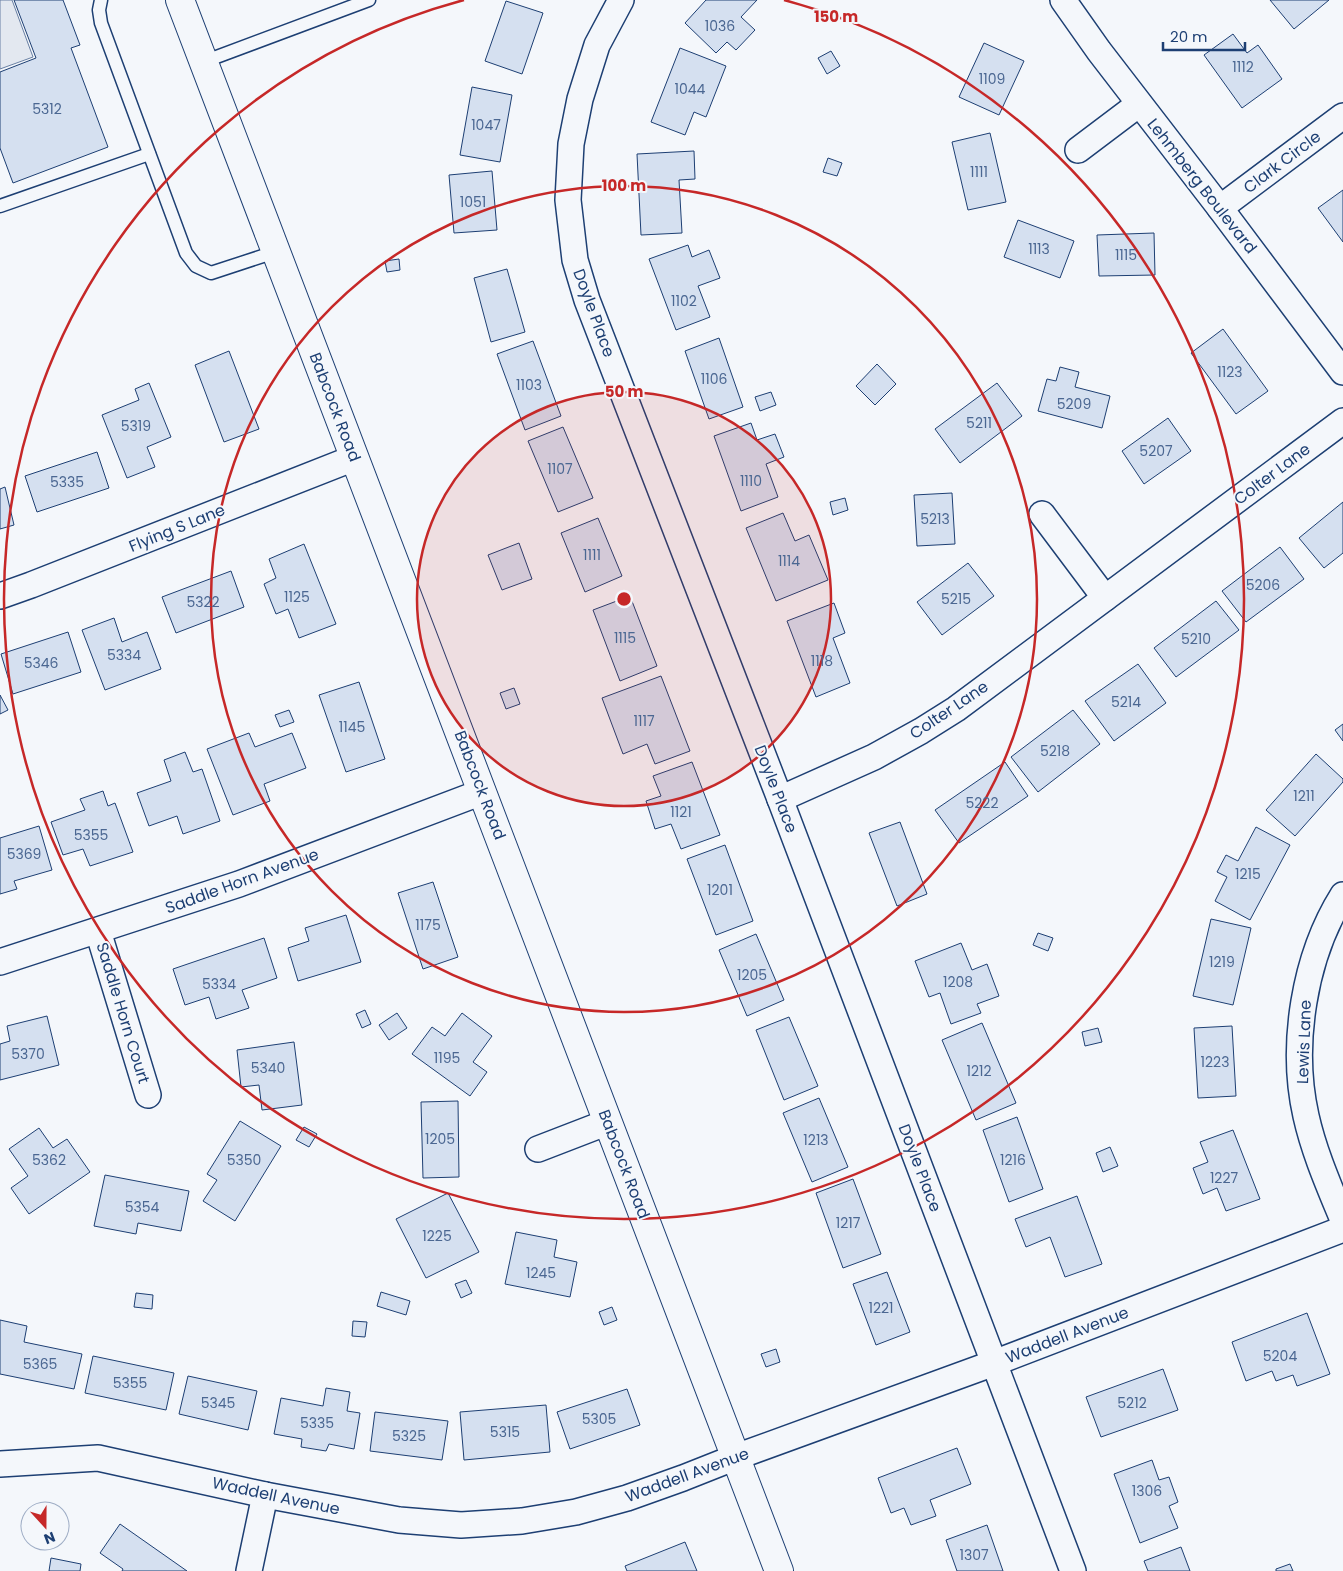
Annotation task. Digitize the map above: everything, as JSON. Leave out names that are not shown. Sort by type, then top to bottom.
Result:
[{"type":"street","name":"Babcock Road","points":[[180,0],[779,1571]]},
{"type":"street","name":"Doyle Place","points":[[621,0],[597,45],[580,99],[571,144],[568,200],[575,260],[587,300],[780,799],[1073,1571]]},
{"type":"street","name":"Lehmberg Boulevard","points":[[1063,0],[1073,17],[1343,372]]},
{"type":"street","points":[[1078,150],[1139,104]]},
{"type":"street","name":"Clark Circle","points":[[1220,208],[1343,116]]},
{"type":"street","name":"Colter Lane","points":[[780,799],[874,757],[956,709],[1343,421]]},
{"type":"street","name":"Flying S Lane","points":[[0,596],[354,458]]},
{"type":"street","points":[[1042,514],[1106,598]]},
{"type":"street","name":"Saddle Horn Avenue","points":[[0,962],[239,884],[482,792]]},
{"type":"street","name":"Lewis Lane","points":[[1343,895],[1334,910],[1316,952],[1306,988],[1301,1035],[1300,1077],[1306,1115],[1315,1150],[1343,1220]]},
{"type":"street","name":"Saddle Horn Court","points":[[98,931],[148,1095]]},
{"type":"street","points":[[538,1149],[608,1122]]},
{"type":"street","name":"Waddell Avenue","points":[[0,1464],[98,1458],[265,1496],[399,1520],[461,1525],[522,1521],[576,1512],[627,1498],[994,1363],[1343,1229]]},
{"type":"street","points":[[250,1571],[265,1496]]},
{"type":"lane","points":[[101,0],[99,10],[101,23],[186,253],[196,266],[211,273],[276,252]]},
{"type":"lane","points":[[203,62],[369,0]]},
{"type":"lane","points":[[0,206],[149,154]]},
{"type":"shaded area","points":[[0,0],[12,0],[33,57],[0,69]]},
{"type":"building","points":[[14,0],[63,0],[80,45],[71,48],[108,147],[13,183],[0,148],[0,72],[36,58]]},
{"type":"building","points":[[706,0],[757,0],[741,17],[755,30],[736,50],[727,42],[716,53],[685,23]]},
{"type":"building","points":[[1270,0],[1329,0],[1294,29]]},
{"type":"building","points":[[506,1],[543,13],[522,74],[485,61]]},
{"type":"building","points":[[1233,34],[1247,53],[1258,45],[1282,79],[1242,108],[1204,55]]},
{"type":"building","points":[[984,43],[1024,61],[999,115],[959,97]]},
{"type":"building","points":[[680,48],[726,66],[706,117],[694,112],[685,135],[651,122]]},
{"type":"building","points":[[831,51],[840,66],[827,74],[818,58]]},
{"type":"building","points":[[472,87],[512,95],[500,162],[460,155]]},
{"type":"building","points":[[990,133],[1006,202],[968,210],[952,142]]},
{"type":"building","points":[[694,151],[695,179],[679,180],[682,233],[641,235],[637,154]]},
{"type":"building","points":[[828,158],[842,163],[837,176],[823,172]]},
{"type":"building","points":[[492,171],[497,230],[454,233],[449,175]]},
{"type":"building","points":[[1343,190],[1343,242],[1318,208]]},
{"type":"building","points":[[1018,220],[1074,241],[1060,278],[1004,257]]},
{"type":"building","points":[[1154,233],[1155,275],[1099,276],[1097,235]]},
{"type":"building","points":[[688,245],[692,257],[709,250],[720,278],[698,286],[710,317],[676,330],[649,259]]},
{"type":"building","points":[[399,259],[400,270],[387,272],[385,261]]},
{"type":"building","points":[[507,269],[525,332],[491,342],[474,278]]},
{"type":"building","points":[[1223,329],[1268,391],[1236,414],[1191,353]]},
{"type":"building","points":[[719,338],[743,407],[709,419],[685,351]]},
{"type":"building","points":[[533,341],[561,416],[525,430],[497,354]]},
{"type":"building","points":[[229,351],[259,429],[224,442],[195,365]]},
{"type":"building","points":[[877,364],[896,384],[875,405],[856,386]]},
{"type":"building","points":[[1060,367],[1079,372],[1075,387],[1110,396],[1102,428],[1038,411],[1047,379],[1056,381]]},
{"type":"building","points":[[149,383],[171,437],[147,447],[155,467],[127,478],[102,415],[139,400],[135,389]]},
{"type":"building","points":[[997,383],[1022,416],[960,463],[935,429]]},
{"type":"building","points":[[771,392],[776,405],[760,411],[755,397]]},
{"type":"building","points":[[1168,418],[1191,451],[1144,484],[1122,451]]},
{"type":"building","points":[[751,423],[757,440],[775,434],[784,457],[766,464],[778,497],[741,511],[714,436]]},
{"type":"building","points":[[563,427],[593,498],[558,512],[528,441]]},
{"type":"building","points":[[97,452],[109,488],[37,512],[25,476]]},
{"type":"building","points":[[5,487],[14,525],[0,529],[0,489]]},
{"type":"building","points":[[952,493],[955,544],[917,546],[914,495]]},
{"type":"building","points":[[845,498],[848,510],[833,515],[830,502]]},
{"type":"building","points":[[1343,502],[1343,553],[1324,568],[1299,538]]},
{"type":"building","points":[[783,513],[795,541],[809,535],[828,580],[776,601],[746,528]]},
{"type":"building","points":[[598,518],[622,576],[585,592],[561,533]]},
{"type":"building","points":[[519,543],[532,579],[502,590],[488,555]]},
{"type":"building","points":[[304,544],[336,624],[299,638],[288,609],[276,614],[264,584],[276,578],[269,559]]},
{"type":"building","points":[[1280,547],[1304,579],[1246,622],[1222,591]]},
{"type":"building","points":[[968,563],[994,596],[942,635],[917,602]]},
{"type":"building","points":[[231,571],[244,607],[176,633],[162,597]]},
{"type":"building","points":[[630,596],[657,666],[620,681],[593,610]]},
{"type":"building","points":[[1216,601],[1239,630],[1176,677],[1154,648]]},
{"type":"building","points":[[834,603],[845,633],[833,638],[850,683],[816,697],[787,621]]},
{"type":"building","points":[[114,618],[122,642],[147,632],[161,669],[105,690],[82,630]]},
{"type":"building","points":[[68,632],[81,672],[13,694],[1,654]]},
{"type":"building","points":[[1138,664],[1166,703],[1114,741],[1085,701]]},
{"type":"building","points":[[661,676],[690,751],[655,764],[647,744],[623,754],[602,698]]},
{"type":"building","points":[[359,682],[385,759],[346,772],[319,695]]},
{"type":"building","points":[[514,688],[520,704],[506,709],[500,693]]},
{"type":"building","points":[[0,695],[8,710],[0,714]]},
{"type":"building","points":[[289,710],[294,722],[280,727],[275,715]]},
{"type":"building","points":[[1073,710],[1100,744],[1038,792],[1011,757]]},
{"type":"building","points":[[1343,724],[1343,741],[1335,730]]},
{"type":"building","points":[[249,733],[255,747],[292,733],[306,768],[264,784],[270,801],[233,815],[207,749]]},
{"type":"building","points":[[185,752],[193,772],[202,769],[220,821],[183,834],[177,816],[149,826],[137,793],[171,781],[164,760]]},
{"type":"building","points":[[1316,754],[1343,779],[1343,782],[1295,836],[1266,810]]},
{"type":"building","points":[[692,762],[720,835],[681,849],[671,824],[655,829],[646,801],[661,796],[653,776]]},
{"type":"building","points":[[1005,762],[1028,796],[959,843],[935,810]]},
{"type":"building","points":[[103,791],[108,806],[115,803],[133,852],[90,866],[83,849],[63,855],[51,822],[85,810],[80,799]]},
{"type":"building","points":[[900,822],[927,894],[897,906],[869,833]]},
{"type":"building","points":[[39,826],[52,870],[14,881],[17,889],[0,894],[0,838]]},
{"type":"building","points":[[1256,827],[1290,845],[1250,920],[1215,901],[1227,877],[1217,872],[1226,855],[1238,861]]},
{"type":"building","points":[[725,845],[753,921],[716,935],[687,859]]},
{"type":"building","points":[[433,882],[458,957],[423,969],[398,893]]},
{"type":"building","points":[[346,915],[361,962],[298,981],[288,948],[309,941],[305,928]]},
{"type":"building","points":[[1211,919],[1251,928],[1233,1005],[1193,996]]},
{"type":"building","points":[[1038,933],[1053,938],[1048,951],[1033,945]]},
{"type":"building","points":[[756,934],[784,1000],[747,1016],[719,950]]},
{"type":"building","points":[[264,938],[277,978],[242,990],[249,1008],[216,1019],[209,997],[185,1005],[173,969]]},
{"type":"building","points":[[961,943],[972,970],[987,964],[999,996],[977,1004],[981,1013],[951,1024],[940,993],[929,997],[915,961]]},
{"type":"building","points":[[365,1010],[371,1024],[362,1028],[356,1014]]},
{"type":"building","points":[[397,1013],[407,1028],[389,1040],[379,1025]]},
{"type":"building","points":[[462,1013],[492,1036],[473,1062],[487,1072],[470,1096],[412,1054],[432,1027],[445,1036]]},
{"type":"building","points":[[47,1016],[59,1065],[0,1080],[0,1044],[10,1041],[7,1026]]},
{"type":"building","points":[[789,1017],[818,1086],[784,1100],[756,1030]]},
{"type":"building","points":[[982,1023],[1016,1103],[976,1120],[942,1040]]},
{"type":"building","points":[[1232,1026],[1236,1096],[1198,1098],[1194,1028]]},
{"type":"building","points":[[1098,1028],[1102,1042],[1085,1046],[1082,1032]]},
{"type":"building","points":[[294,1042],[302,1105],[262,1110],[259,1085],[241,1087],[237,1050]]},
{"type":"building","points":[[819,1098],[848,1167],[812,1182],[783,1113]]},
{"type":"building","points":[[458,1101],[459,1177],[423,1178],[421,1102]]},
{"type":"building","points":[[1017,1117],[1043,1189],[1009,1202],[983,1130]]},
{"type":"building","points":[[240,1121],[281,1146],[235,1221],[203,1201],[217,1180],[207,1174]]},
{"type":"building","points":[[304,1127],[317,1134],[309,1147],[296,1140]]},
{"type":"building","points":[[39,1128],[53,1148],[67,1139],[90,1172],[29,1214],[11,1188],[28,1176],[9,1149]]},
{"type":"building","points":[[1233,1130],[1260,1199],[1226,1211],[1217,1188],[1203,1194],[1193,1168],[1208,1162],[1200,1142]]},
{"type":"building","points":[[1110,1147],[1118,1166],[1103,1172],[1096,1153]]},
{"type":"building","points":[[105,1175],[189,1191],[181,1231],[138,1223],[136,1234],[94,1226]]},
{"type":"building","points":[[853,1179],[881,1254],[843,1268],[816,1193]]},
{"type":"building","points":[[448,1193],[479,1252],[426,1278],[396,1219]]},
{"type":"building","points":[[1077,1196],[1102,1264],[1065,1277],[1050,1237],[1026,1247],[1015,1219]]},
{"type":"building","points":[[516,1232],[557,1240],[554,1257],[577,1262],[570,1297],[505,1284]]},
{"type":"building","points":[[887,1272],[910,1332],[876,1345],[853,1284]]},
{"type":"building","points":[[466,1280],[472,1293],[461,1298],[455,1284]]},
{"type":"building","points":[[381,1292],[410,1301],[406,1315],[377,1306]]},
{"type":"building","points":[[136,1293],[153,1295],[152,1309],[134,1307]]},
{"type":"building","points":[[612,1307],[617,1320],[604,1325],[599,1312]]},
{"type":"building","points":[[1307,1313],[1330,1374],[1297,1386],[1293,1375],[1276,1381],[1272,1371],[1246,1381],[1232,1342]]},
{"type":"building","points":[[0,1320],[27,1326],[24,1342],[82,1354],[74,1389],[0,1374]]},
{"type":"building","points":[[353,1321],[367,1322],[365,1337],[352,1336]]},
{"type":"building","points":[[776,1349],[780,1362],[766,1367],[761,1354]]},
{"type":"building","points":[[93,1356],[174,1373],[166,1410],[85,1393]]},
{"type":"building","points":[[1163,1369],[1178,1410],[1101,1437],[1086,1397]]},
{"type":"building","points":[[188,1376],[257,1391],[248,1430],[179,1414]]},
{"type":"building","points":[[326,1388],[350,1392],[347,1411],[360,1413],[354,1449],[329,1444],[326,1451],[301,1447],[302,1439],[274,1434],[281,1398],[323,1406]]},
{"type":"building","points":[[627,1389],[640,1425],[570,1449],[557,1412]]},
{"type":"building","points":[[546,1405],[550,1452],[464,1460],[460,1412]]},
{"type":"building","points":[[375,1412],[448,1421],[442,1460],[370,1451]]},
{"type":"building","points":[[957,1448],[971,1484],[930,1500],[936,1516],[911,1525],[904,1508],[891,1513],[878,1478]]},
{"type":"building","points":[[1152,1460],[1159,1480],[1169,1477],[1178,1502],[1169,1506],[1178,1528],[1140,1543],[1114,1474]]},
{"type":"building","points":[[120,1524],[187,1571],[122,1571],[123,1569],[100,1553]]},
{"type":"building","points":[[987,1525],[1003,1571],[957,1571],[946,1540]]},
{"type":"building","points":[[685,1542],[697,1571],[627,1571],[625,1566]]},
{"type":"building","points":[[1181,1547],[1190,1571],[1148,1571],[1144,1561]]},
{"type":"building","points":[[51,1558],[81,1564],[80,1571],[49,1571]]},
{"type":"building","points":[[1290,1564],[1293,1571],[1276,1571],[1276,1569]]}]
